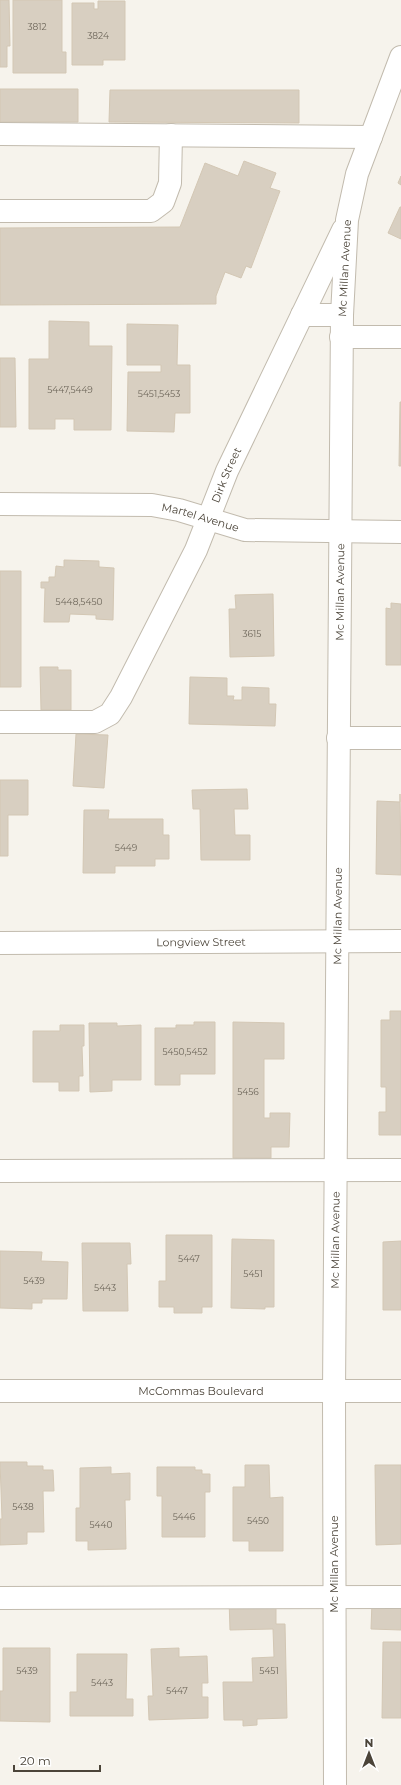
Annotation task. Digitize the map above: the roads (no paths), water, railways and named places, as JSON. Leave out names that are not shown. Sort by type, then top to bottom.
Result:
[{"type":"street","name":"Mc Millan Avenue","points":[[335,1785],[334,1392],[341,337],[347,220],[357,174],[397,76],[401,57]]},
{"type":"street","points":[[0,134],[371,137]]},
{"type":"street","points":[[0,212],[151,211],[163,202],[170,183],[171,135]]},
{"type":"street","name":"Dirk Street","points":[[0,722],[95,722],[110,714],[121,697],[196,550],[226,471],[347,220]]},
{"type":"street","points":[[302,315],[342,315]]},
{"type":"street","points":[[341,337],[401,337]]},
{"type":"street","name":"Martel Avenue","points":[[0,504],[152,505],[179,510],[245,530],[401,532]]},
{"type":"street","points":[[338,738],[401,738]]},
{"type":"street","name":"Longview Street","points":[[0,943],[401,941]]},
{"type":"street","points":[[0,1171],[401,1170]]},
{"type":"street","name":"McCommas Boulevard","points":[[0,1391],[401,1391]]},
{"type":"street","points":[[0,1598],[401,1597]]}]
